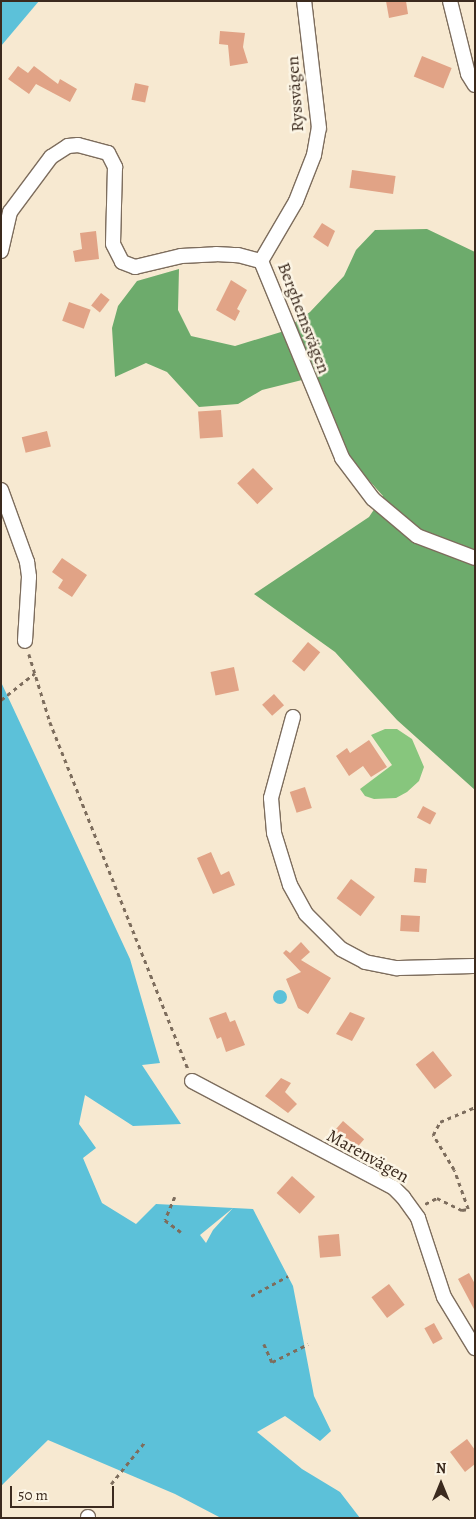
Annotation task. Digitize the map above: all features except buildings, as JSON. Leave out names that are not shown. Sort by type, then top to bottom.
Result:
[{"type":"street","name":"Ryssvägen","points":[[261,261],[296,201],[314,155],[319,128],[304,1]]},
{"type":"street","points":[[450,1],[468,74],[475,85]]},
{"type":"street","name":"Berghemsvägen","points":[[1,251],[10,212],[19,196],[51,157],[68,146],[78,145],[108,153],[115,163],[112,232],[114,250],[122,262],[135,267],[181,256],[216,254],[249,256],[261,261],[342,458],[373,499],[416,536],[475,558]]},
{"type":"street","points":[[1,490],[27,562],[29,577],[25,641]]},
{"type":"street","points":[[294,717],[271,798],[274,833],[290,885],[306,914],[341,949],[365,962],[397,968],[475,966]]},
{"type":"street","name":"Marenvägen","points":[[192,1081],[394,1188],[403,1196],[418,1218],[444,1297],[475,1348]]},
{"type":"path","points":[[25,641],[50,722],[192,1081]]},
{"type":"path","points":[[1,700],[35,672]]},
{"type":"path","points":[[433,1199],[462,1210],[468,1209],[454,1170],[433,1135],[440,1122],[475,1107]]},
{"type":"path","points":[[175,1197],[165,1220],[181,1232]]},
{"type":"path","points":[[251,1296],[288,1276]]},
{"type":"path","points":[[264,1344],[272,1362],[308,1344]]},
{"type":"path","points":[[111,1484],[144,1443]]},
{"type":"green space","points":[[427,229],[475,252],[475,790],[397,720],[335,652],[254,594],[369,517],[383,496],[350,459],[328,403],[314,377],[262,390],[238,404],[199,407],[167,372],[146,363],[115,377],[112,328],[118,306],[137,281],[179,269],[178,310],[191,336],[235,346],[281,332],[310,312],[344,276],[356,250],[375,230]]},
{"type":"green space","points":[[385,729],[397,729],[412,739],[424,767],[419,781],[407,792],[396,798],[374,799],[365,796],[360,789],[392,765],[371,735]]},
{"type":"water","points":[[1,1],[39,1],[1,46]]},
{"type":"water","points":[[1,682],[130,959],[160,1063],[142,1065],[181,1124],[133,1126],[85,1095],[79,1124],[96,1148],[83,1158],[102,1203],[136,1224],[156,1204],[253,1209],[293,1286],[314,1396],[331,1431],[320,1441],[285,1416],[257,1432],[302,1469],[340,1492],[360,1518],[221,1518],[175,1494],[48,1440],[1,1486]]},
{"type":"water","points":[[280,990],[285,992],[287,997],[285,1002],[280,1004],[275,1002],[273,997],[275,992]]},
{"type":"pier","points":[[233,1208],[213,1230],[206,1243],[200,1235]]}]
